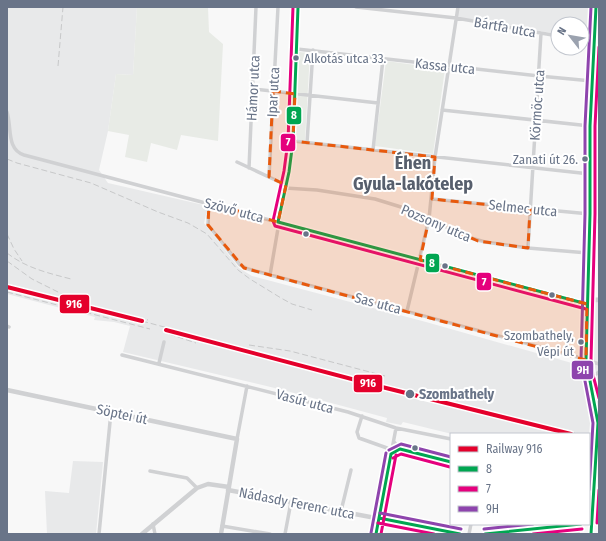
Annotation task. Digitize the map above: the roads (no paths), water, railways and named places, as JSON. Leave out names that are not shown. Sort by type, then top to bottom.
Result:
[{"type":"street","name":"Hámor utca","points":[[249,168],[256,7]]},
{"type":"street","name":"Ipar utca","points":[[269,177],[278,7]]},
{"type":"street","points":[[270,275],[293,141],[298,7]]},
{"type":"street","name":"Bártfa utca","points":[[356,7],[456,18],[550,35]]},
{"type":"street","points":[[407,311],[429,219],[435,157],[458,7]]},
{"type":"street","points":[[596,7],[590,126],[590,214],[594,221],[588,253],[586,360],[588,378],[598,414],[598,430]]},
{"type":"street","name":"Körmöc utca","points":[[528,248],[541,33]]},
{"type":"street","points":[[590,41],[594,42]]},
{"type":"street","name":"Kassa utca","points":[[297,49],[592,81]]},
{"type":"street","points":[[307,143],[313,50]]},
{"type":"street","points":[[372,150],[384,59]]},
{"type":"street","points":[[253,89],[378,103]]},
{"type":"street","points":[[442,110],[590,126]]},
{"type":"street","name":"Szövő utca","points":[[7,112],[12,144],[19,154],[420,260],[587,302]]},
{"type":"street","points":[[293,141],[590,174]]},
{"type":"street","points":[[237,162],[285,186]]},
{"type":"street","name":"Pozsony utca","points":[[285,186],[375,199],[401,207],[474,240],[528,248],[588,253]]},
{"type":"street","name":"Selmec utca","points":[[432,199],[590,214]]},
{"type":"street","name":"Sas utca","points":[[209,203],[208,225],[238,262],[248,269],[599,364]]},
{"type":"street","points":[[587,302],[599,300]]},
{"type":"street","points":[[158,364],[164,342]]},
{"type":"street","name":"Vasút utca","points":[[122,354],[362,416],[396,428],[450,439]]},
{"type":"street","points":[[590,387],[592,377],[599,372]]},
{"type":"street","points":[[221,534],[247,386]]},
{"type":"street","name":"Söptei út","points":[[7,390],[237,438]]},
{"type":"street","points":[[99,534],[111,412]]},
{"type":"street","points":[[362,416],[357,432],[359,438],[385,447],[391,454]]},
{"type":"street","points":[[376,534],[396,428]]},
{"type":"street","points":[[394,440],[395,444],[400,449],[450,462]]},
{"type":"street","points":[[591,534],[590,523],[597,444]]},
{"type":"street","points":[[391,454],[400,449]]},
{"type":"street","points":[[342,511],[351,470]]},
{"type":"street","points":[[142,534],[152,524],[197,488],[186,478],[150,471]]},
{"type":"street","name":"Nádasdy Ferenc utca","points":[[197,488],[208,484],[291,502],[460,534]]},
{"type":"street","points":[[285,534],[291,502]]},
{"type":"street","points":[[152,524],[155,534]]},
{"type":"street","points":[[485,534],[539,531],[573,525]]},
{"type":"street","points":[[222,526],[270,534]]},
{"type":"street","points":[[565,526],[578,534]]},
{"type":"tunnel","points":[[597,444],[598,430]]},
{"type":"railway","points":[[58,66],[63,7]]},
{"type":"railway","points":[[7,159],[91,183],[158,212],[188,223],[207,234],[238,270],[250,279],[292,304],[312,310]]},
{"type":"railway","points":[[7,234],[22,261]]},
{"type":"railway","points":[[7,253],[22,263],[71,279]]},
{"type":"railway","points":[[7,261],[32,279],[68,297]]},
{"type":"railway","points":[[7,292],[150,329]]},
{"type":"railway","points":[[60,297],[148,320]]},
{"type":"railway","points":[[142,321],[297,363],[576,433]]},
{"type":"railway","points":[[169,334],[196,343]]},
{"type":"railway","points":[[249,345],[290,351],[385,376]]},
{"type":"railway","points":[[590,436],[599,439]]},
{"type":"rail line","name":"916","points":[[7,287],[142,321]]},
{"type":"rail line","name":"916","points":[[166,330],[382,387],[567,433]]},
{"type":"place","name":"Alkotás utca 33.","points":[[296,58]]},
{"type":"place","name":"Zanati út 26.","points":[[585,159]]},
{"type":"place","name":"Szombathely, Vépi út","points":[[581,342]]},
{"type":"place","name":"Szombathely","points":[[410,394]]},
{"type":"district","name":"Éhen Gyula-lakótelep","points":[[413,173]]}]
